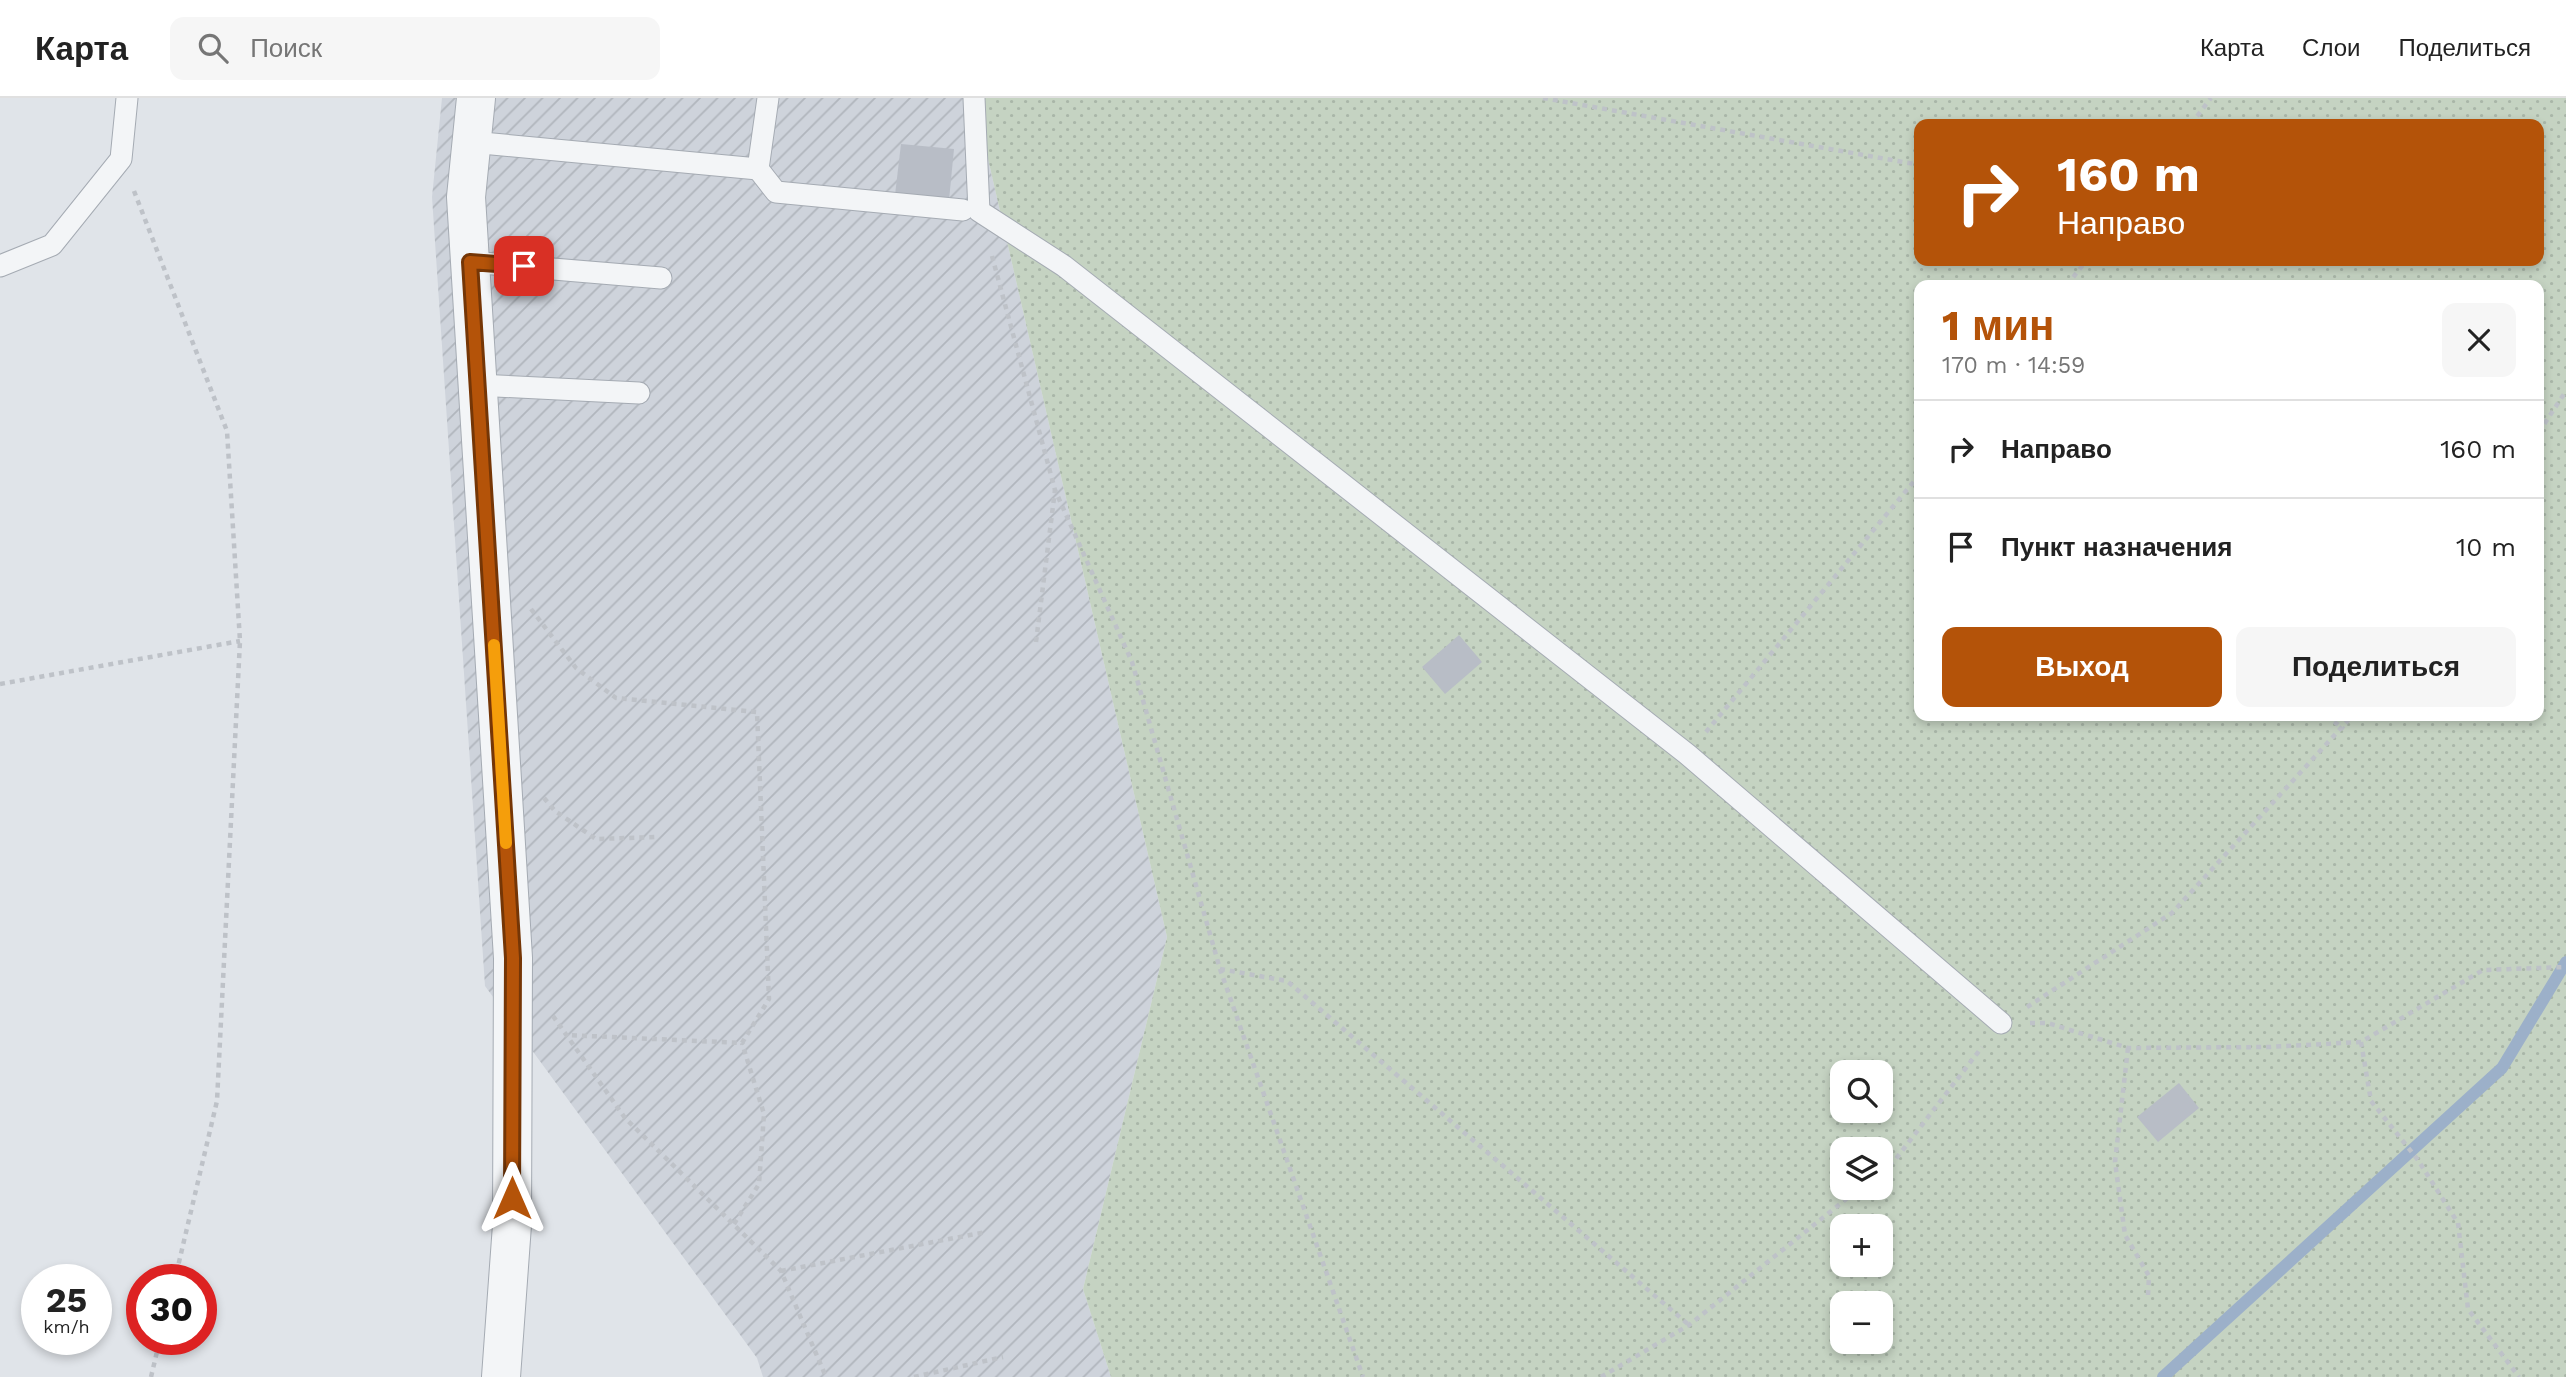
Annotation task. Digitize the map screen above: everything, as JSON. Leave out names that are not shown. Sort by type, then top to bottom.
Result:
[{"type":"street","points":[[476,98],[466,197],[513,958],[512,1225],[501,1377]]},
{"type":"lane","points":[[0,266],[52,245],[121,159],[127,98]]},
{"type":"lane","points":[[768,98],[758,169],[776,192],[971,210],[1065,266],[1687,754],[2001,1023]]},
{"type":"lane","points":[[971,210],[974,98]]},
{"type":"lane","points":[[471,142],[758,169]]},
{"type":"lane","points":[[470,262],[662,278]]},
{"type":"lane","points":[[477,385],[639,393]]},
{"type":"path","points":[[1543,98],[1914,164]]},
{"type":"path","points":[[2195,119],[2211,98]]},
{"type":"path","points":[[121,159],[227,430],[240,641],[217,1101],[179,1264]]},
{"type":"path","points":[[971,210],[1055,490],[1132,662],[1220,969],[1363,1377]]},
{"type":"path","points":[[2071,280],[2082,266]]},
{"type":"path","points":[[2544,424],[2566,391]]},
{"type":"path","points":[[1687,754],[1914,481]]},
{"type":"path","points":[[1036,642],[1055,490]]},
{"type":"path","points":[[489,566],[531,608],[576,668],[617,698],[757,712],[769,999],[742,1043],[764,1114],[759,1184],[734,1224]]},
{"type":"path","points":[[0,684],[240,641]]},
{"type":"path","points":[[2333,721],[2344,729]]},
{"type":"path","points":[[1893,1162],[2001,1023],[2172,913],[2349,721]]},
{"type":"path","points":[[539,792],[555,811],[596,839],[656,836]]},
{"type":"path","points":[[2001,1023],[2048,1023],[2128,1048],[2361,1042],[2483,970],[2566,967]]},
{"type":"path","points":[[1220,969],[1287,981],[1689,1325]]},
{"type":"path","points":[[552,1013],[625,1118],[781,1271],[826,1377]]},
{"type":"path","points":[[567,1035],[742,1043]]},
{"type":"path","points":[[2361,1042],[2371,1101],[2418,1160],[2458,1223],[2468,1309],[2519,1377]]},
{"type":"path","points":[[2128,1048],[2115,1162],[2125,1235],[2149,1276],[2148,1295]]},
{"type":"path","points":[[1601,1377],[1689,1325],[1845,1200]]},
{"type":"path","points":[[781,1271],[986,1232]]},
{"type":"path","points":[[151,1377],[156,1355]]},
{"type":"path","points":[[914,1377],[1003,1357]]},
{"type":"shaded area","points":[[442,98],[974,98],[1167,937],[1083,1289],[1111,1377],[763,1377],[757,1358],[485,986],[432,197]]},
{"type":"green space","points":[[974,98],[2566,98],[2566,1377],[1111,1377],[1083,1289],[1167,937]]},
{"type":"building","points":[[901,144],[954,149],[949,200],[895,195]]},
{"type":"building","points":[[1459,635],[1482,662],[1445,694],[1422,667]]},
{"type":"building","points":[[2179,1083],[2199,1108],[2158,1142],[2137,1117]]},
{"type":"waterway","points":[[2163,1377],[2502,1068],[2566,962]]},
{"type":"slow traffic","points":[[494,645],[506,843]]},
{"type":"route","points":[[512,1198],[513,958],[470,262],[524,266]]}]
